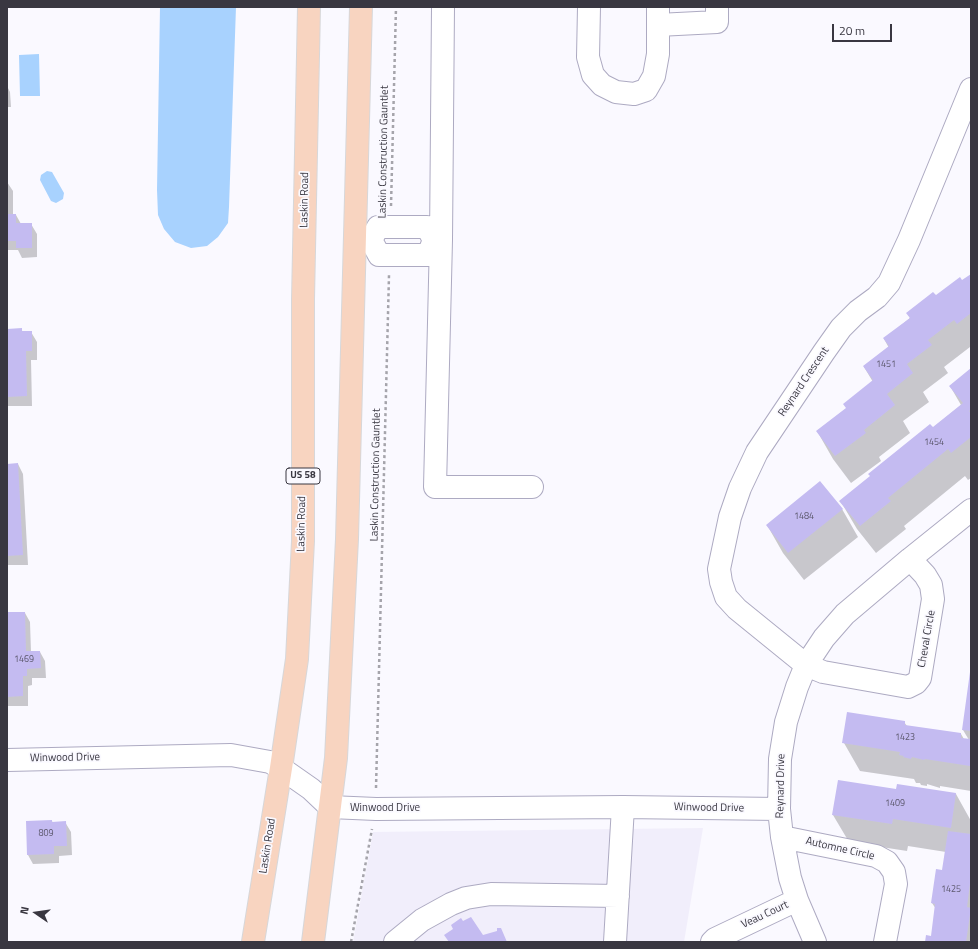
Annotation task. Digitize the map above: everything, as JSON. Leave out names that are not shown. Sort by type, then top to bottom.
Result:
[{"type":"main road","name":"Laskin Road","points":[[253,942],[297,659],[303,541],[303,299],[309,7]]},
{"type":"main road","points":[[313,942],[336,758],[363,240],[361,7]]},
{"type":"street","points":[[443,7],[437,240],[435,487],[532,487]]},
{"type":"street","points":[[589,7],[588,57],[593,75],[602,85],[616,92],[634,94],[646,90],[654,76],[658,54],[658,16],[717,22],[717,7]]},
{"type":"street","name":"Reynard Crescent","points":[[806,665],[736,609],[726,597],[721,582],[720,569],[730,518],[740,488],[757,452],[824,352],[841,328],[858,311],[877,297],[889,283],[909,240],[971,89]]},
{"type":"street","points":[[378,227],[427,227],[437,240],[428,255],[379,255],[363,240],[378,227]]},
{"type":"street","name":"Reynard Drive","points":[[815,942],[797,900],[790,878],[782,837],[779,809],[780,759],[786,722],[797,687],[806,665],[824,638],[844,614],[971,510]]},
{"type":"street","name":"Cheval Circle","points":[[806,665],[823,672],[900,685],[908,686],[916,683],[920,678],[934,599],[931,585],[925,575],[910,559]]},
{"type":"street","name":"Winwood Drive","points":[[7,760],[231,755],[270,762],[281,768],[311,790],[330,807],[376,809],[624,807],[779,809]]},
{"type":"street","points":[[615,942],[624,807]]},
{"type":"street","name":"Automne Circle","points":[[782,837],[876,856],[886,862],[894,872],[896,884],[885,942]]},
{"type":"street","points":[[395,942],[422,920],[450,904],[466,898],[491,894],[618,896]]},
{"type":"street","name":"Veau Court","points":[[712,942],[715,939],[797,900]]},
{"type":"path","name":"Laskin Construction Gauntlet","points":[[390,227],[396,7]]},
{"type":"path","name":"Laskin Construction Gauntlet","points":[[351,942],[376,809],[390,255]]},
{"type":"shaded area","points":[[703,828],[684,942],[353,942],[373,832]]},
{"type":"water","points":[[160,7],[236,7],[228,223],[218,237],[207,246],[191,248],[175,242],[164,229],[158,215],[157,190]]},
{"type":"water","points":[[39,54],[40,96],[20,96],[19,55]]},
{"type":"water","points":[[47,171],[52,172],[64,193],[63,199],[56,203],[51,201],[40,180],[41,175]]},
{"type":"building","points":[[7,214],[16,214],[16,223],[32,223],[32,248],[16,248],[16,241],[7,241]]},
{"type":"building","points":[[971,274],[971,313],[957,324],[954,320],[928,340],[932,345],[907,364],[913,373],[887,394],[895,405],[864,430],[866,433],[835,456],[816,431],[846,408],[843,404],[873,380],[863,366],[889,346],[883,338],[910,318],[906,313],[933,292],[936,295],[960,277],[962,280]]},
{"type":"building","points":[[22,328],[22,331],[32,331],[32,351],[26,351],[27,396],[7,397],[7,329]]},
{"type":"building","points":[[971,368],[971,410],[969,411],[971,413],[971,437],[951,453],[948,449],[888,498],[891,501],[860,526],[839,501],[870,476],[868,474],[930,424],[933,427],[963,403],[949,386]]},
{"type":"building","points":[[18,463],[23,555],[7,556],[7,464]]},
{"type":"building","points":[[820,481],[843,509],[788,553],[766,525]]},
{"type":"building","points":[[7,612],[25,612],[26,651],[40,651],[41,668],[27,669],[27,676],[23,676],[23,696],[7,697]]},
{"type":"building","points":[[971,672],[971,731],[962,730]]},
{"type":"building","points":[[847,712],[905,721],[905,725],[961,733],[961,738],[971,739],[970,766],[912,757],[911,759],[899,755],[900,752],[842,743]]},
{"type":"building","points":[[838,780],[896,789],[897,784],[956,793],[951,828],[893,819],[892,824],[832,815]]},
{"type":"building","points":[[52,820],[52,822],[66,821],[67,846],[54,846],[54,854],[27,855],[26,821]]},
{"type":"building","points":[[948,831],[971,834],[971,876],[967,907],[971,908],[966,942],[925,942],[926,935],[931,936],[935,904],[931,903],[936,869],[942,870]]},
{"type":"building","points":[[471,917],[483,935],[497,931],[497,928],[501,928],[507,942],[449,942],[444,935],[453,929],[451,925],[461,918],[463,921]]}]
